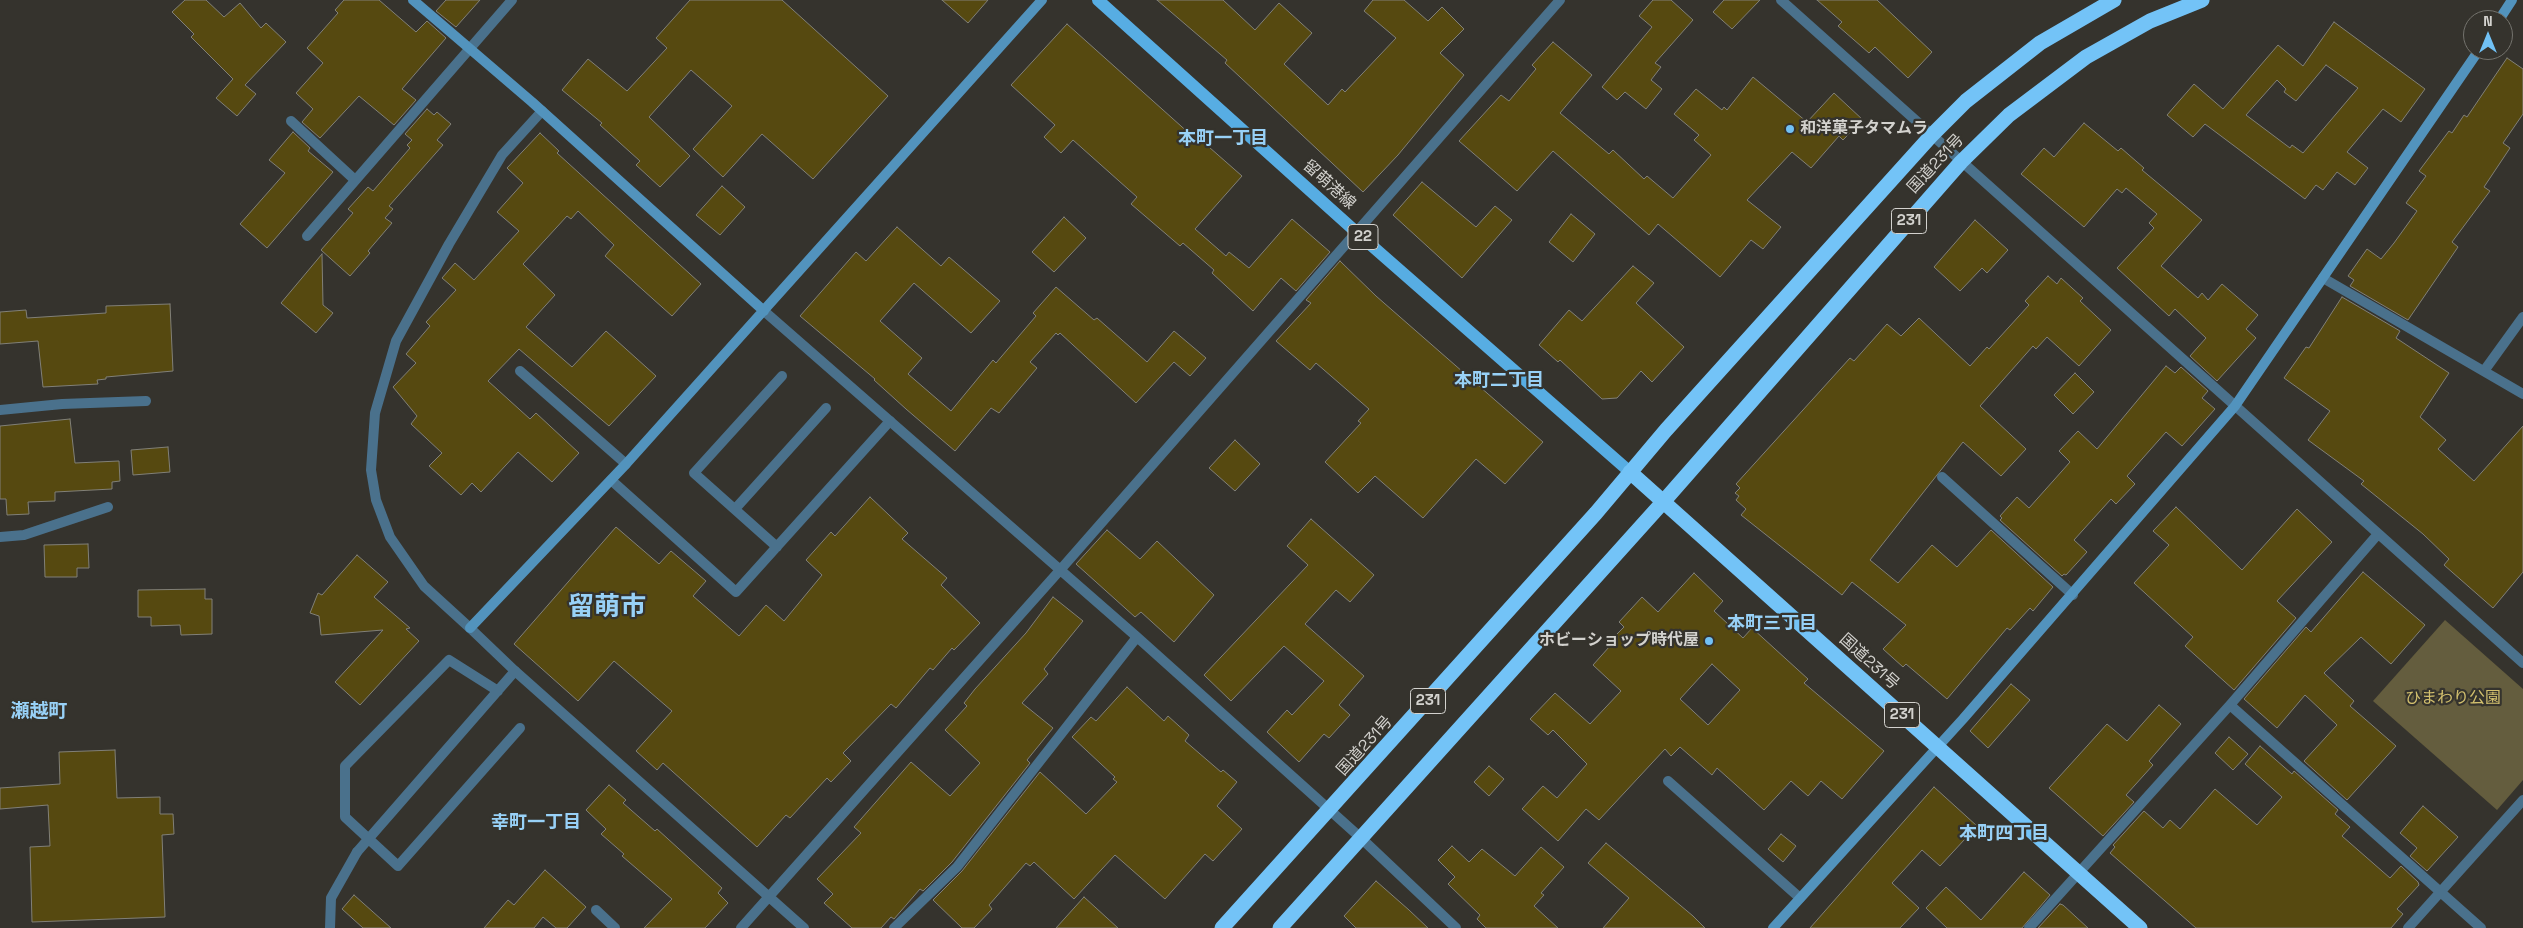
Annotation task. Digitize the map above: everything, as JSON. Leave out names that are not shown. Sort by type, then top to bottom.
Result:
[{"type":"highway","name":"国道231号","points":[[1222,928],[1596,513],[1630,472],[1864,209],[1932,136],[1966,101],[2040,43],[2114,0]]},
{"type":"highway","name":"国道231号","points":[[1280,928],[1664,501],[1961,162],[2009,115],[2086,57],[2150,21],[2202,0]]},
{"type":"highway","name":"国道231号","points":[[1630,472],[2077,874],[2140,928]]},
{"type":"main road","name":"留萌港線","points":[[1098,0],[1355,231],[1630,472]]},
{"type":"street","points":[[413,0],[532,102],[764,311],[1061,569],[1362,839],[1456,928]]},
{"type":"street","points":[[307,236],[512,0]]},
{"type":"street","points":[[470,628],[626,464],[1042,0]]},
{"type":"street","points":[[741,928],[1061,569],[1355,231],[1560,0]]},
{"type":"street","points":[[1780,0],[2523,663]]},
{"type":"street","points":[[1772,928],[1938,748],[2073,595],[2235,406],[2472,60]]},
{"type":"street","points":[[542,111],[502,155],[449,244],[396,341],[375,413],[371,470],[376,500],[390,537],[424,586],[515,671],[804,928]]},
{"type":"street","points":[[292,121],[355,180]]},
{"type":"street","points":[[2323,278],[2523,394]]},
{"type":"street","points":[[2484,371],[2523,317]]},
{"type":"street","points":[[520,371],[626,464]]},
{"type":"street","points":[[777,547],[694,473],[782,376]]},
{"type":"street","points":[[0,410],[62,404],[146,401]]},
{"type":"street","points":[[735,509],[826,408]]},
{"type":"street","points":[[611,480],[736,592],[890,421]]},
{"type":"street","points":[[1942,477],[2073,595]]},
{"type":"street","points":[[0,537],[24,535],[108,507]]},
{"type":"street","points":[[2029,928],[2230,705],[2378,534]]},
{"type":"street","points":[[894,928],[956,867],[1137,637]]},
{"type":"street","points":[[498,691],[450,660],[345,766],[345,817],[398,866],[520,728]]},
{"type":"street","points":[[330,928],[331,898],[357,852],[515,671]]},
{"type":"street","points":[[2230,705],[2441,890],[2481,928]]},
{"type":"street","points":[[1668,781],[1800,898]]},
{"type":"street","points":[[2408,928],[2523,800]]},
{"type":"street","points":[[596,910],[615,928]]},
{"type":"green space","name":"ひまわり公園","points":[[2445,620],[2523,689],[2523,780],[2497,810],[2373,701]]},
{"type":"building","points":[[185,0],[206,0],[224,17],[240,3],[261,28],[266,23],[286,42],[245,85],[256,94],[237,116],[216,98],[233,79],[191,37],[194,34],[172,12]]},
{"type":"building","points":[[344,0],[379,0],[416,32],[427,21],[446,38],[402,89],[416,100],[394,125],[359,96],[320,138],[302,122],[313,109],[296,93],[323,63],[307,48],[338,13],[335,10]]},
{"type":"building","points":[[446,0],[480,0],[456,27],[436,11]]},
{"type":"building","points":[[690,0],[782,0],[888,96],[813,179],[762,134],[723,177],[693,149],[732,106],[691,70],[649,117],[690,156],[660,187],[636,165],[640,161],[600,125],[602,123],[562,90],[588,59],[627,91],[667,48],[656,38]]},
{"type":"building","points":[[942,0],[988,0],[968,23]]},
{"type":"building","points":[[1157,0],[1223,0],[1255,30],[1279,3],[1312,33],[1284,64],[1328,105],[1342,89],[1345,92],[1396,38],[1364,11],[1373,0],[1404,0],[1428,21],[1442,7],[1464,29],[1440,53],[1464,75],[1398,155],[1363,192],[1225,63],[1227,60]]},
{"type":"building","points":[[1653,0],[1671,0],[1693,20],[1655,63],[1661,67],[1651,80],[1662,89],[1646,109],[1625,92],[1617,100],[1602,87],[1652,27],[1639,16]]},
{"type":"building","points":[[1724,0],[1760,0],[1732,29],[1713,12]]},
{"type":"building","points":[[1817,0],[1877,0],[1932,52],[1908,78],[1875,47],[1869,53],[1838,26],[1842,22]]},
{"type":"building","points":[[2334,22],[2425,89],[2401,122],[2383,109],[2347,152],[2368,168],[2355,185],[2337,172],[2323,190],[2316,185],[2305,199],[2205,124],[2193,137],[2167,115],[2194,84],[2223,109],[2278,45],[2303,66]],"holes":[[[2326,65],[2358,88],[2303,153],[2292,145],[2290,148],[2246,115],[2277,80],[2286,89],[2284,92],[2296,101]]]},
{"type":"building","points":[[1067,24],[1191,135],[1193,133],[1242,176],[1195,229],[1226,256],[1229,252],[1249,268],[1292,219],[1330,252],[1296,291],[1281,278],[1253,311],[1212,273],[1214,270],[1183,243],[1180,246],[1131,204],[1137,197],[1073,140],[1061,153],[1044,137],[1055,125],[1011,85]]},
{"type":"building","points":[[1553,42],[1592,75],[1560,113],[1609,154],[1613,150],[1644,179],[1647,176],[1673,198],[1711,155],[1694,140],[1699,135],[1674,114],[1696,89],[1722,110],[1724,107],[1727,110],[1753,77],[1807,122],[1834,93],[1863,120],[1843,140],[1839,136],[1811,168],[1792,152],[1747,200],[1781,227],[1763,249],[1751,240],[1720,277],[1658,224],[1649,235],[1553,151],[1517,191],[1459,141],[1501,95],[1509,101],[1536,69],[1532,65]]},
{"type":"building","points":[[2506,60],[2510,60],[2523,69],[2523,114],[2503,143],[2510,148],[2484,187],[2490,191],[2452,242],[2458,247],[2408,320],[2350,286],[2354,280],[2348,276],[2367,249],[2381,259],[2394,243],[2417,211],[2406,203],[2426,176],[2419,171],[2449,131],[2452,133],[2464,115],[2467,117]]},
{"type":"building","points":[[427,109],[434,115],[437,112],[451,124],[437,140],[443,145],[389,206],[393,209],[385,218],[392,223],[350,276],[321,250],[353,213],[348,209],[368,187],[373,191],[410,148],[407,145],[412,140],[405,134]]},
{"type":"building","points":[[2084,123],[2118,151],[2121,148],[2144,168],[2142,170],[2202,220],[2161,266],[2198,298],[2202,293],[2208,300],[2222,284],[2258,315],[2246,329],[2256,338],[2217,381],[2190,356],[2206,338],[2175,309],[2169,316],[2117,268],[2154,228],[2149,223],[2157,214],[2126,188],[2122,193],[2117,189],[2084,227],[2021,174],[2044,148],[2054,157]]},
{"type":"building","points":[[293,132],[310,148],[308,151],[333,172],[267,248],[240,224],[285,173],[269,160]]},
{"type":"building","points":[[540,133],[559,151],[557,153],[701,284],[672,316],[605,256],[614,245],[578,211],[571,219],[567,216],[523,264],[555,295],[526,327],[572,367],[606,331],[656,376],[609,426],[519,349],[488,381],[530,419],[536,413],[579,453],[552,482],[518,452],[481,492],[472,483],[461,495],[429,466],[442,453],[411,424],[417,416],[393,387],[416,363],[406,354],[430,326],[426,322],[456,290],[442,278],[455,263],[474,280],[519,231],[497,212],[523,183],[507,168]]},
{"type":"building","points":[[1422,182],[1476,227],[1495,206],[1512,220],[1462,278],[1393,215]]},
{"type":"building","points":[[722,186],[745,207],[720,235],[696,215]]},
{"type":"building","points":[[1571,214],[1595,234],[1573,262],[1549,242]]},
{"type":"building","points":[[1064,217],[1086,238],[1054,272],[1032,252]]},
{"type":"building","points":[[1975,220],[2008,250],[1987,273],[1982,268],[1960,291],[1934,267]]},
{"type":"building","points":[[897,227],[941,266],[949,257],[1000,301],[971,333],[914,283],[880,321],[922,358],[908,374],[951,411],[993,360],[996,363],[1036,316],[1033,313],[1056,287],[1094,320],[1097,318],[1147,362],[1174,331],[1206,358],[1190,376],[1174,362],[1136,403],[1060,333],[1058,335],[1056,333],[1030,362],[1037,368],[999,413],[991,408],[955,451],[906,409],[875,379],[800,316],[856,252],[866,261]]},
{"type":"building","points":[[322,254],[323,305],[333,313],[316,333],[281,303]]},
{"type":"building","points":[[1340,261],[1376,296],[1543,442],[1505,484],[1476,459],[1423,518],[1375,476],[1358,493],[1325,462],[1361,423],[1358,421],[1369,409],[1316,363],[1310,370],[1276,341],[1311,303],[1306,300]]},
{"type":"building","points":[[1633,266],[1654,283],[1636,303],[1684,347],[1652,382],[1641,371],[1617,398],[1602,399],[1560,360],[1558,362],[1539,345],[1569,310],[1582,321]]},
{"type":"building","points":[[2048,276],[2057,284],[2061,278],[2083,298],[2080,301],[2111,330],[2079,366],[2047,337],[2036,349],[2033,346],[1980,406],[2026,449],[2001,476],[1963,442],[1870,560],[1898,583],[1932,545],[1957,567],[1991,530],[2053,587],[2033,611],[2030,608],[2010,630],[2007,628],[1947,699],[1906,664],[1903,667],[1883,649],[1906,625],[1852,582],[1842,595],[1741,515],[1746,509],[1736,500],[1739,496],[1735,493],[1740,488],[1736,484],[1850,358],[1854,361],[1887,324],[1901,336],[1919,318],[1970,366],[1987,347],[1989,349],[2029,305],[2025,301]]},
{"type":"building","points":[[2342,297],[2400,331],[2396,338],[2449,373],[2420,417],[2446,440],[2438,449],[2474,481],[2523,426],[2523,572],[2493,608],[2444,565],[2449,559],[2423,534],[2361,484],[2364,481],[2308,440],[2330,411],[2284,378],[2306,347],[2309,348]]},
{"type":"building","points":[[170,304],[173,371],[106,377],[106,379],[97,380],[98,384],[43,387],[38,341],[0,344],[0,312],[26,310],[27,318],[106,313],[106,306]]},
{"type":"building","points":[[2166,366],[2175,373],[2181,367],[2208,391],[2202,398],[2215,409],[2182,446],[2166,432],[2127,476],[2135,484],[2116,504],[2111,499],[2074,540],[2087,552],[2066,575],[2062,576],[2000,520],[2002,518],[2000,516],[2017,497],[2029,508],[2070,462],[2059,451],[2078,431],[2097,449]]},
{"type":"building","points":[[2075,373],[2094,392],[2073,414],[2054,395]]},
{"type":"building","points":[[70,419],[75,463],[119,461],[120,481],[112,482],[112,489],[55,492],[55,501],[28,502],[29,514],[7,515],[6,499],[0,499],[0,426]]},
{"type":"building","points":[[1235,440],[1260,464],[1235,491],[1209,468]]},
{"type":"building","points":[[168,447],[170,472],[133,475],[131,450]]},
{"type":"building","points":[[870,497],[908,533],[902,539],[947,578],[941,585],[980,623],[954,650],[952,648],[933,670],[930,668],[896,708],[891,704],[843,753],[851,761],[831,782],[827,778],[790,818],[786,815],[757,847],[663,763],[657,770],[636,751],[672,711],[614,661],[578,701],[514,644],[616,527],[659,564],[671,551],[706,581],[693,596],[739,636],[766,605],[784,621],[822,575],[806,560],[831,532],[835,536]]},
{"type":"building","points":[[2176,507],[2242,570],[2297,509],[2332,542],[2277,601],[2296,618],[2234,690],[2185,646],[2193,637],[2134,583],[2169,545],[2153,531]]},
{"type":"building","points":[[1311,519],[1374,575],[1350,602],[1336,590],[1305,624],[1364,676],[1339,705],[1350,715],[1329,738],[1324,734],[1299,762],[1267,732],[1287,710],[1292,715],[1324,681],[1284,646],[1231,701],[1204,675],[1308,565],[1287,546]]},
{"type":"building","points":[[1107,530],[1140,559],[1157,541],[1214,595],[1174,642],[1141,612],[1135,617],[1076,564]]},
{"type":"building","points":[[88,544],[89,568],[77,568],[77,577],[45,577],[44,545]]},
{"type":"building","points":[[357,555],[388,582],[374,597],[410,628],[406,629],[419,641],[360,705],[335,682],[383,630],[321,635],[319,616],[310,613],[318,593],[322,595]]},
{"type":"building","points":[[2363,572],[2425,625],[2391,664],[2361,637],[2324,673],[2354,701],[2350,706],[2396,746],[2347,800],[2304,761],[2337,725],[2305,695],[2277,728],[2244,699],[2306,627],[2311,632]]},
{"type":"building","points":[[1694,573],[1723,601],[1714,611],[1743,638],[1752,628],[1808,679],[1804,683],[1884,751],[1842,799],[1821,781],[1808,796],[1791,781],[1764,810],[1717,768],[1712,775],[1680,747],[1671,756],[1665,749],[1599,820],[1586,809],[1558,841],[1522,809],[1543,786],[1557,798],[1587,764],[1553,730],[1548,735],[1530,719],[1555,693],[1590,724],[1621,691],[1593,665],[1618,637],[1616,635],[1624,627],[1619,622],[1642,597],[1658,612]],"holes":[[[1712,664],[1740,690],[1708,725],[1680,699]]]},
{"type":"building","points":[[205,589],[205,599],[212,599],[212,634],[181,635],[180,625],[151,626],[151,617],[138,617],[138,590]]},
{"type":"building","points":[[1053,597],[1083,621],[1044,669],[1048,674],[1022,703],[1053,728],[1027,760],[1030,763],[952,862],[923,891],[920,889],[894,919],[891,917],[881,928],[852,928],[824,903],[833,894],[817,879],[861,833],[854,827],[911,762],[950,796],[980,763],[945,730],[967,706],[964,703],[975,689],[1026,633]]},
{"type":"building","points":[[2011,684],[2030,700],[1988,748],[1970,731]]},
{"type":"building","points":[[1127,687],[1164,721],[1168,716],[1189,735],[1185,741],[1221,772],[1223,770],[1237,782],[1217,806],[1242,829],[1213,861],[1205,854],[1165,899],[1115,855],[1074,899],[1034,862],[1030,866],[1026,863],[989,905],[992,909],[974,928],[962,928],[933,900],[962,871],[1040,772],[1086,814],[1117,782],[1113,779],[1115,777],[1072,737],[1091,717],[1096,721]]},
{"type":"building","points":[[2159,705],[2181,724],[2149,761],[2153,765],[2126,795],[2134,802],[2103,836],[2049,788],[2107,724],[2127,741]]},
{"type":"building","points":[[2229,737],[2248,754],[2233,770],[2215,753]]},
{"type":"building","points":[[2260,746],[2292,774],[2294,771],[2338,810],[2335,814],[2350,827],[2342,836],[2390,878],[2401,866],[2418,882],[2419,885],[2397,909],[2403,914],[2391,928],[2196,928],[2110,853],[2115,847],[2113,845],[2144,811],[2163,828],[2170,820],[2180,829],[2215,789],[2257,825],[2282,797],[2245,764]]},
{"type":"building","points":[[115,750],[117,798],[160,797],[160,814],[173,814],[174,834],[162,835],[165,917],[32,922],[30,847],[50,846],[48,805],[0,809],[0,788],[60,784],[59,752]]},
{"type":"building","points":[[1489,766],[1504,779],[1489,796],[1474,782]]},
{"type":"building","points":[[609,785],[626,800],[623,803],[655,831],[657,829],[722,888],[718,893],[728,903],[705,928],[644,928],[672,899],[622,856],[624,854],[601,834],[606,829],[586,810]]},
{"type":"building","points":[[1934,787],[1977,826],[1940,866],[1922,850],[1892,883],[1919,908],[1900,928],[1810,928]]},
{"type":"building","points":[[2423,806],[2458,837],[2427,871],[2410,856],[2417,848],[2400,833]]},
{"type":"building","points":[[1781,834],[1796,846],[1783,862],[1768,849]]},
{"type":"building","points":[[1606,843],[1705,928],[1603,928],[1629,898],[1588,863]]},
{"type":"building","points":[[1452,846],[1469,862],[1482,849],[1515,876],[1541,847],[1564,867],[1541,893],[1544,895],[1534,906],[1558,928],[1486,928],[1477,919],[1480,915],[1448,884],[1455,877],[1438,860]]},
{"type":"building","points":[[545,870],[586,907],[567,928],[556,928],[543,917],[534,928],[484,928],[508,900],[514,905]]},
{"type":"building","points":[[2024,872],[2050,895],[2022,928],[1947,928],[1926,908],[1946,887],[1981,920]]},
{"type":"building","points":[[1376,881],[1428,928],[1356,928],[1344,916]]},
{"type":"building","points":[[354,895],[391,928],[363,928],[342,909]]},
{"type":"building","points":[[1084,897],[1118,928],[1056,928]]},
{"type":"building","points":[[2060,904],[2063,905],[2088,928],[2038,928]]},
{"type":"place","name":"和洋菓子タマムラ","points":[[1790,129]]},
{"type":"place","name":"ホビーショップ時代屋","points":[[1709,641]]},
{"type":"district","name":"本町一丁目","points":[[1223,139]]},
{"type":"district","name":"本町二丁目","points":[[1499,381]]},
{"type":"district","name":"留萌市","points":[[607,608]]},
{"type":"district","name":"本町三丁目","points":[[1772,624]]},
{"type":"district","name":"瀬越町","points":[[39,712]]},
{"type":"district","name":"幸町一丁目","points":[[536,823]]},
{"type":"district","name":"本町四丁目","points":[[2004,834]]}]
